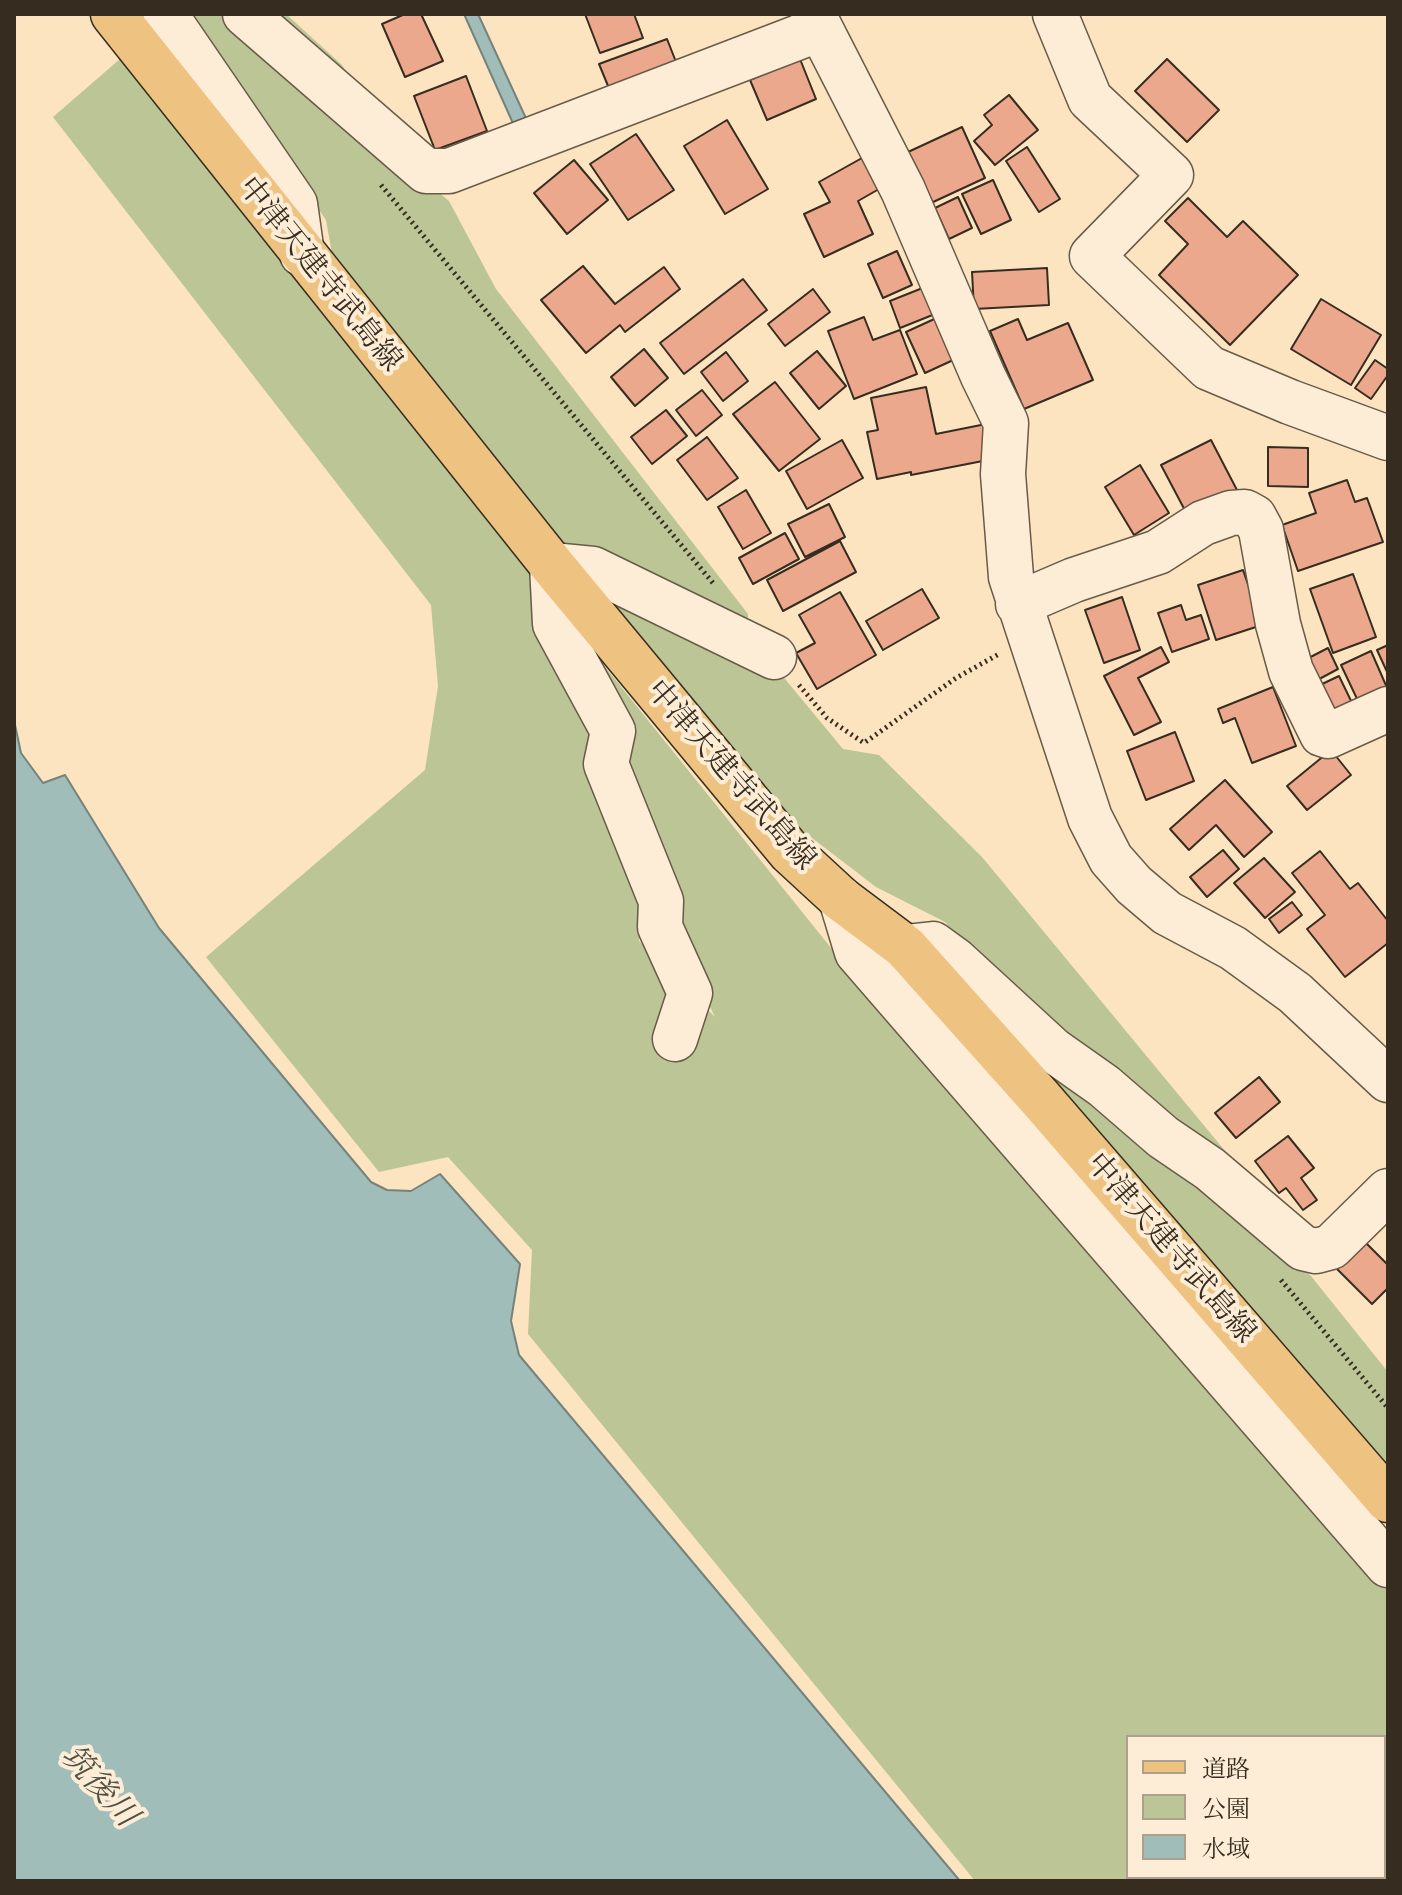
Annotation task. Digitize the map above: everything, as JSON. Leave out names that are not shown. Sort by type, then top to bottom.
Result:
[{"type":"main road","name":"中津天建寺武島線","points":[[113,14],[552,565],[790,852],[841,899],[905,947],[1388,1500]]},
{"type":"street","points":[[165,14],[295,204],[302,254]]},
{"type":"street","points":[[245,14],[426,171],[449,171],[816,21],[903,190],[1006,423],[1004,518],[1011,577],[1090,818],[1111,859],[1134,885],[1167,913],[1233,948],[1295,993],[1388,1080]]},
{"type":"street","points":[[1055,14],[1090,99],[1171,175],[1092,256],[1209,368],[1388,438]]},
{"type":"street","points":[[1024,620],[1074,580],[1158,552],[1203,523],[1231,513],[1245,512],[1254,517],[1261,530],[1278,624],[1291,671],[1322,734],[1328,736],[1388,709]]},
{"type":"street","points":[[675,1039],[690,993],[660,927],[661,901],[606,764],[613,731],[555,624],[552,565],[593,569],[774,657]]},
{"type":"street","points":[[841,899],[857,952],[1388,1565]]},
{"type":"street","points":[[905,947],[933,944],[944,952],[1053,1050],[1104,1086],[1163,1137],[1210,1169],[1303,1248],[1316,1251],[1331,1247],[1388,1191]]},
{"type":"path","points":[[379,183],[714,584]]},
{"type":"path","points":[[774,657],[827,718],[864,743],[956,678],[1024,620]]},
{"type":"green space","points":[[182,14],[224,14],[449,201],[496,289],[748,614],[748,636],[562,548],[334,265],[326,220]]},
{"type":"green space","points":[[260,14],[286,14],[342,65],[365,104]]},
{"type":"green space","points":[[120,59],[531,573],[597,726],[644,892],[639,941],[715,1017],[670,927],[581,637],[848,969],[1388,1580],[1388,1881],[975,1881],[528,1334],[532,1250],[448,1157],[379,1172],[206,957],[425,770],[438,686],[431,605],[53,117]]},
{"type":"green space","points":[[591,582],[771,662],[843,749],[879,755],[982,857],[1259,1192],[1040,1029],[945,922],[876,887],[799,828]]},
{"type":"green space","points":[[1018,1041],[1311,1276],[1388,1372],[1388,1471]]},
{"type":"water","points":[[464,14],[478,14],[530,127],[516,130]]},
{"type":"water","name":"筑後川","points":[[14,720],[21,753],[43,783],[65,775],[159,928],[371,1182],[387,1190],[411,1191],[440,1174],[520,1264],[511,1321],[519,1355],[960,1881],[14,1881]]},
{"type":"building","points":[[405,14],[421,14],[443,61],[405,77],[382,24]]},
{"type":"building","points":[[585,14],[634,14],[643,38],[600,53]]},
{"type":"building","points":[[667,39],[680,72],[613,98],[599,64]]},
{"type":"building","points":[[800,59],[816,99],[767,120],[750,80]]},
{"type":"building","points":[[1167,59],[1219,110],[1187,142],[1135,91]]},
{"type":"building","points":[[466,76],[487,131],[435,150],[414,96]]},
{"type":"building","points":[[1009,95],[1038,130],[995,165],[974,141],[992,125],[984,115]]},
{"type":"building","points":[[727,120],[768,189],[725,214],[684,146]]},
{"type":"building","points":[[962,127],[985,178],[931,203],[908,152]]},
{"type":"building","points":[[636,134],[674,190],[628,220],[590,164]]},
{"type":"building","points":[[1027,147],[1060,199],[1039,212],[1006,161]]},
{"type":"building","points":[[862,158],[879,189],[858,201],[873,234],[824,257],[804,214],[830,202],[819,182]]},
{"type":"building","points":[[574,160],[608,200],[567,234],[534,193]]},
{"type":"building","points":[[993,180],[1011,220],[981,234],[962,194]]},
{"type":"building","points":[[958,197],[972,228],[949,239],[935,208]]},
{"type":"building","points":[[1188,198],[1227,237],[1243,221],[1298,275],[1230,345],[1159,275],[1188,244],[1165,221]]},
{"type":"building","points":[[897,251],[912,285],[883,298],[868,264]]},
{"type":"building","points":[[583,266],[615,304],[664,267],[680,289],[625,332],[620,325],[586,353],[541,300]]},
{"type":"building","points":[[1047,268],[1049,305],[974,309],[972,272]]},
{"type":"building","points":[[743,279],[767,310],[684,374],[660,343]]},
{"type":"building","points":[[925,287],[935,314],[900,328],[890,301]]},
{"type":"building","points":[[813,289],[830,312],[785,346],[768,324]]},
{"type":"building","points":[[1321,299],[1381,335],[1351,385],[1291,349]]},
{"type":"building","points":[[943,315],[962,356],[925,373],[906,332]]},
{"type":"building","points":[[864,317],[873,340],[900,330],[917,374],[854,399],[828,331]]},
{"type":"building","points":[[1018,319],[1027,340],[1068,323],[1093,380],[1024,409],[990,331]]},
{"type":"building","points":[[644,349],[668,378],[635,406],[611,377]]},
{"type":"building","points":[[817,351],[846,386],[819,409],[790,373]]},
{"type":"building","points":[[726,352],[748,381],[723,401],[701,372]]},
{"type":"building","points":[[1375,360],[1388,369],[1388,375],[1371,399],[1355,388]]},
{"type":"building","points":[[775,382],[820,439],[779,471],[733,414]]},
{"type":"building","points":[[926,387],[936,434],[986,424],[993,459],[877,479],[867,432],[878,430],[871,398]]},
{"type":"building","points":[[702,390],[722,415],[696,436],[676,410]]},
{"type":"building","points":[[666,410],[687,436],[652,464],[631,437]]},
{"type":"building","points":[[707,437],[738,478],[707,500],[677,460]]},
{"type":"building","points":[[842,440],[863,478],[807,509],[786,471]]},
{"type":"building","points":[[1211,440],[1238,492],[1189,518],[1161,465]]},
{"type":"building","points":[[1268,447],[1308,448],[1308,487],[1268,486]]},
{"type":"building","points":[[1140,465],[1169,513],[1134,535],[1105,487]]},
{"type":"building","points":[[1347,480],[1355,502],[1367,498],[1383,542],[1298,571],[1282,525],[1316,513],[1309,493]]},
{"type":"building","points":[[746,490],[771,533],[743,549],[718,507]]},
{"type":"building","points":[[829,504],[845,537],[805,557],[788,524]]},
{"type":"building","points":[[785,533],[799,559],[753,584],[739,558]]},
{"type":"building","points":[[840,541],[856,572],[783,611],[767,580]]},
{"type":"building","points":[[1243,570],[1262,625],[1216,640],[1198,585]]},
{"type":"building","points":[[1353,574],[1376,637],[1333,653],[1310,589]]},
{"type":"building","points":[[922,589],[939,618],[883,650],[866,621]]},
{"type":"building","points":[[840,592],[876,655],[817,689],[796,653],[815,643],[799,615]]},
{"type":"building","points":[[1122,597],[1140,650],[1104,663],[1085,610]]},
{"type":"building","points":[[1181,605],[1186,620],[1201,615],[1209,639],[1172,652],[1158,613]]},
{"type":"building","points":[[1388,645],[1388,674],[1377,650]]},
{"type":"building","points":[[1161,647],[1169,662],[1138,678],[1161,722],[1134,735],[1104,676]]},
{"type":"building","points":[[1328,648],[1338,669],[1308,685],[1297,664]]},
{"type":"building","points":[[1371,651],[1388,690],[1359,703],[1341,665]]},
{"type":"building","points":[[1339,676],[1354,707],[1333,717],[1318,686]]},
{"type":"building","points":[[1273,687],[1296,746],[1252,763],[1235,718],[1223,723],[1218,709]]},
{"type":"building","points":[[1175,732],[1194,781],[1146,800],[1127,751]]},
{"type":"building","points":[[1331,750],[1351,775],[1307,810],[1287,786]]},
{"type":"building","points":[[1225,780],[1272,832],[1244,857],[1216,825],[1189,850],[1170,829]]},
{"type":"building","points":[[1223,850],[1239,869],[1207,897],[1190,877]]},
{"type":"building","points":[[1320,851],[1350,889],[1358,883],[1388,921],[1388,943],[1345,977],[1307,929],[1325,915],[1292,873]]},
{"type":"building","points":[[1264,858],[1295,892],[1265,918],[1234,883]]},
{"type":"building","points":[[1292,902],[1302,915],[1279,933],[1269,919]]},
{"type":"building","points":[[1259,1077],[1280,1102],[1236,1138],[1215,1113]]},
{"type":"building","points":[[1288,1136],[1314,1168],[1301,1178],[1317,1200],[1303,1210],[1286,1188],[1279,1193],[1255,1161]]},
{"type":"building","points":[[1365,1242],[1388,1265],[1388,1288],[1372,1304],[1337,1269]]}]
